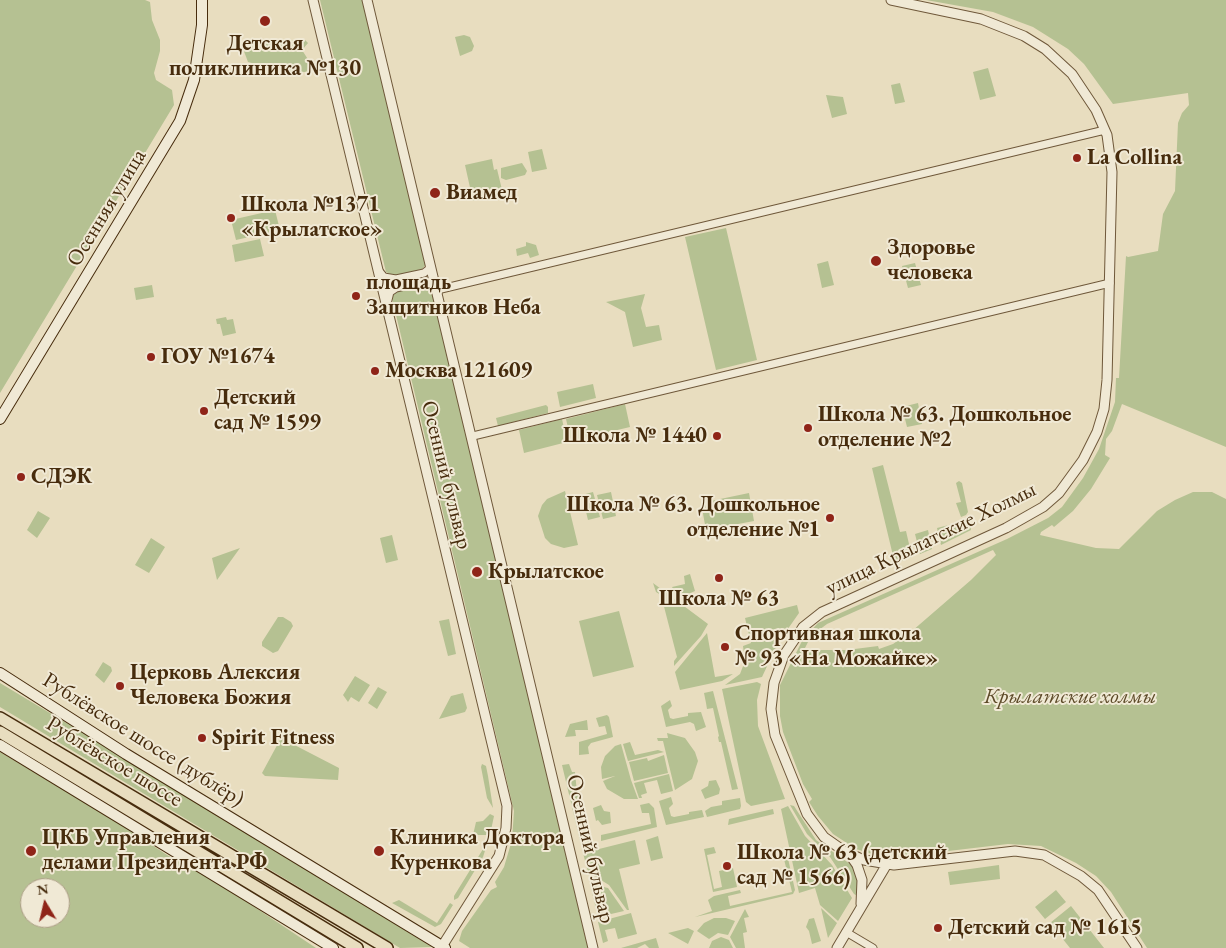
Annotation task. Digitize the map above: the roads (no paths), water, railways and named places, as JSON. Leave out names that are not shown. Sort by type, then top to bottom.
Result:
[{"type":"main road","name":"Осенняя улица","points":[[0,418],[180,121],[194,80],[202,25],[202,0]]},
{"type":"main road","name":"Рублёвское шоссе (дублёр)","points":[[0,675],[21,686],[120,750],[443,947]]},
{"type":"main road","name":"Рублёвское шоссе","points":[[0,718],[387,948]]},
{"type":"main road","name":"Рублёвское шоссе","points":[[0,732],[357,948]]},
{"type":"main road","points":[[0,746],[333,948]]},
{"type":"street","name":"Осенний бульвар","points":[[313,0],[507,806],[506,828],[499,856],[443,947]]},
{"type":"street","name":"Осенний бульвар","points":[[367,0],[473,436],[594,948]]},
{"type":"street","name":"улица Крылатские Холмы","points":[[891,0],[980,19],[1014,31],[1035,42],[1064,66],[1080,84],[1105,130],[1110,150],[1112,172],[1110,283],[1104,409],[1093,443],[1075,473],[1059,493],[1043,507],[1006,528],[822,612],[803,627],[784,656],[774,683],[771,698],[772,720],[778,745],[800,800],[811,821],[824,837],[848,853],[864,860],[887,864],[1015,851],[1044,855],[1090,882],[1105,899],[1137,948]]},
{"type":"street","points":[[387,307],[390,292],[396,288],[426,281],[437,289],[1105,130]]},
{"type":"street","points":[[377,266],[384,276],[396,279],[426,272],[430,267],[430,260]]},
{"type":"street","points":[[473,436],[1110,283]]},
{"type":"street","points":[[848,853],[857,865],[862,880],[863,893],[859,911]]},
{"type":"street","points":[[837,948],[887,864]]},
{"type":"street","points":[[846,932],[873,948]]},
{"type":"place","name":"Детская поликлиника №130","points":[[265,21]]},
{"type":"place","name":"La Collina","points":[[1077,158]]},
{"type":"place","name":"Виамед","points":[[435,193]]},
{"type":"place","name":"Школа №1371 «Крылатское»","points":[[231,218]]},
{"type":"place","name":"Здоровье человека","points":[[876,261]]},
{"type":"place","name":"площадь Защитников Неба","points":[[356,296]]},
{"type":"place","name":"ГОУ №1674","points":[[151,357]]},
{"type":"place","name":"Москва 121609","points":[[375,371]]},
{"type":"place","name":"Детский сад № 1599","points":[[204,411]]},
{"type":"place","name":"Школа № 63. Дошкольное отделение №2","points":[[808,428]]},
{"type":"place","name":"Школа № 1440","points":[[717,436]]},
{"type":"place","name":"СДЭК","points":[[21,477]]},
{"type":"place","name":"Школа № 63. Дошкольное отделение №1","points":[[830,518]]},
{"type":"place","name":"Крылатское","points":[[477,572]]},
{"type":"place","name":"Школа № 63","points":[[719,578]]},
{"type":"place","name":"Спортивная школа № 93 «На Можайке»","points":[[725,647]]},
{"type":"place","name":"Церковь Алексия Человека Божия","points":[[120,686]]},
{"type":"place","name":"Spirit Fitness","points":[[202,738]]},
{"type":"place","name":"ЦКБ Управления делами Президента РФ","points":[[31,851]]},
{"type":"place","name":"Клиника Доктора Куренкова","points":[[379,851]]},
{"type":"place","name":"Школа № 63 (детский сад № 1566)","points":[[727,866]]},
{"type":"place","name":"Детский сад № 1615","points":[[938,928]]},
{"type":"park label","name":"Крылатские холмы","points":[[1070,697]]}]
